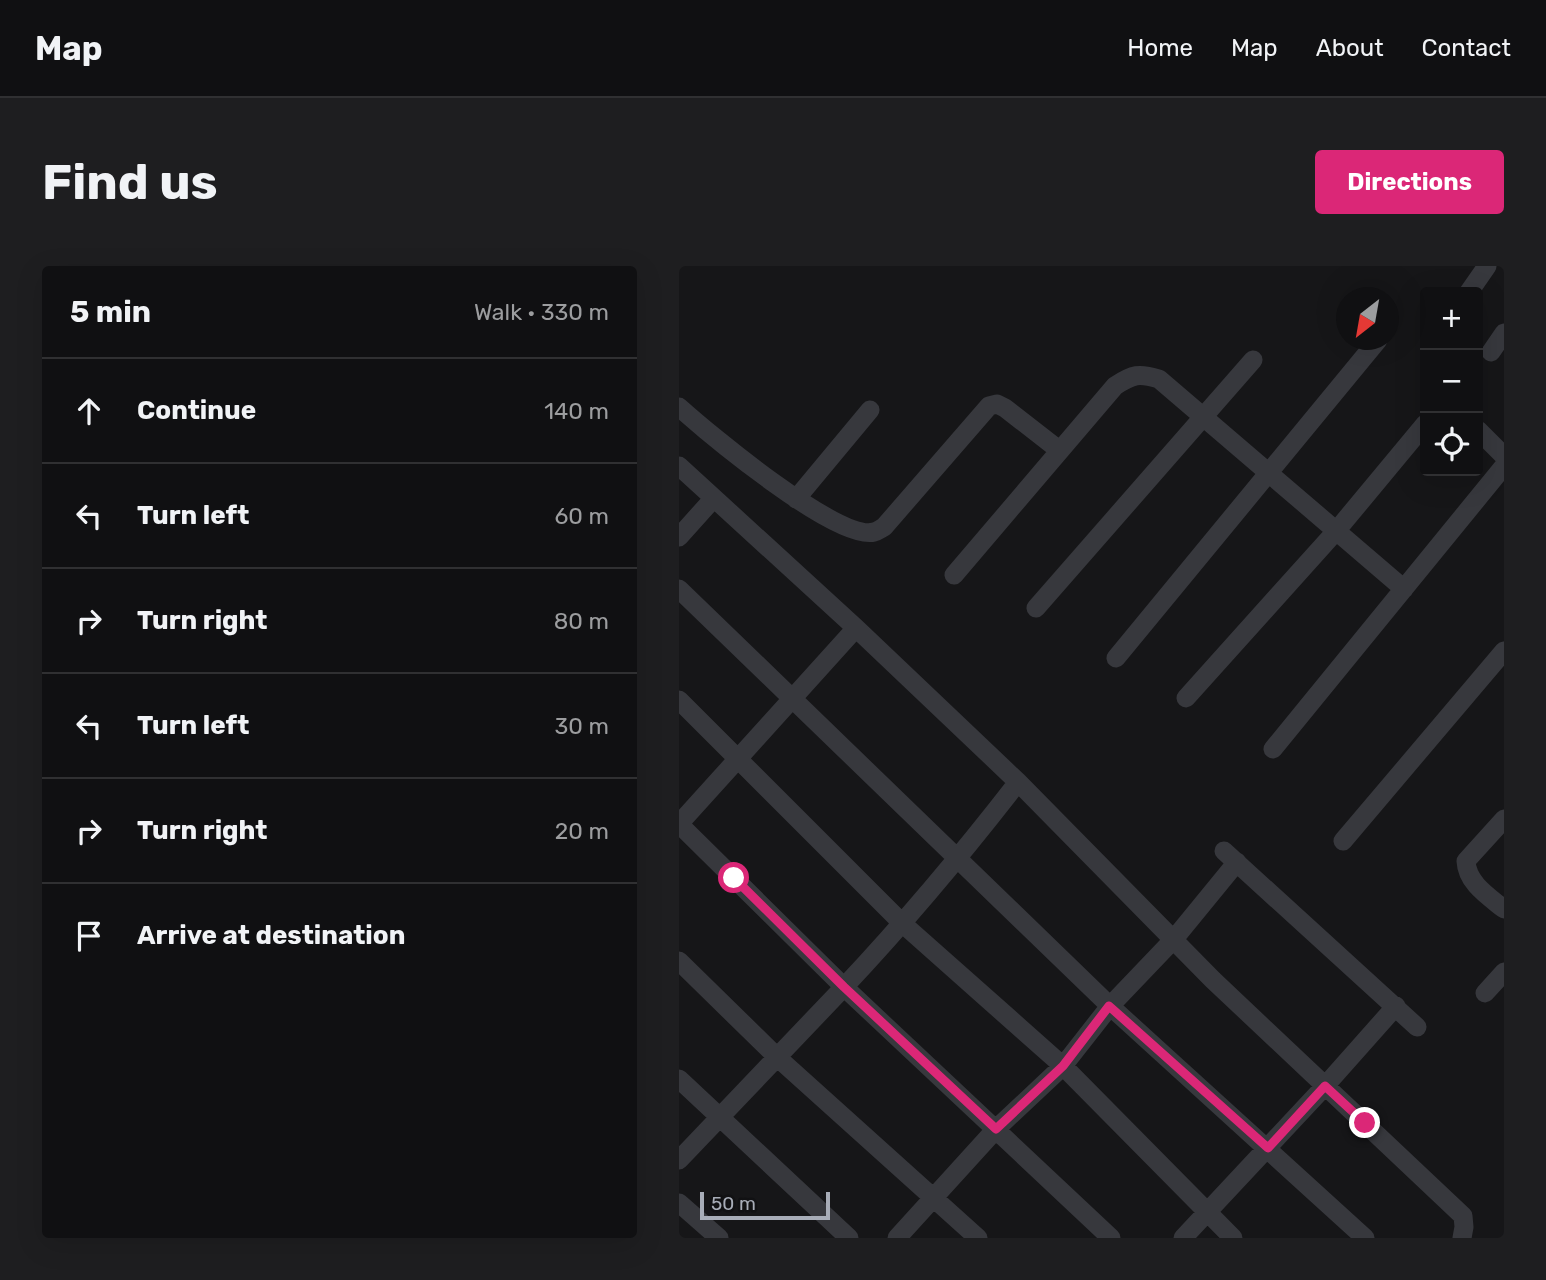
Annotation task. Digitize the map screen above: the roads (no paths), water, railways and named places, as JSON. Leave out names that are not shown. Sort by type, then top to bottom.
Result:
[{"type":"street","points":[[1472,287],[1487,266]]},
{"type":"street","points":[[1491,352],[1504,333]]},
{"type":"street","points":[[1116,658],[1266,472],[1370,350]]},
{"type":"street","points":[[1036,608],[1253,360]]},
{"type":"street","points":[[954,575],[1115,386],[1128,377],[1142,374],[1159,379],[1404,589]]},
{"type":"street","points":[[679,407],[723,446],[796,499],[846,526],[865,532],[874,532],[884,527],[981,412],[989,406],[997,404],[1005,408],[1059,450]]},
{"type":"street","points":[[796,499],[870,411]]},
{"type":"street","points":[[1187,698],[1337,530],[1420,430]]},
{"type":"street","points":[[1483,435],[1504,456]]},
{"type":"street","points":[[679,466],[856,628],[1018,782],[1174,939],[1463,1216],[1461,1238]]},
{"type":"street","points":[[1273,749],[1504,466]]},
{"type":"street","points":[[679,537],[713,499]]},
{"type":"street","points":[[679,589],[1109,1006],[1365,1238]]},
{"type":"street","points":[[856,628],[679,824],[844,987],[1111,1238]]},
{"type":"street","points":[[1343,841],[1504,651]]},
{"type":"street","points":[[679,700],[740,758],[903,924],[1063,1066],[1233,1238]]},
{"type":"street","points":[[679,1160],[903,924],[1018,782]]},
{"type":"street","points":[[1504,819],[1466,861],[1471,878],[1504,909]]},
{"type":"street","points":[[897,1238],[996,1129],[1063,1066],[1109,1006],[1174,939],[1230,856],[1417,1027]]},
{"type":"street","points":[[679,961],[778,1058],[978,1238]]},
{"type":"street","points":[[1485,993],[1504,972]]},
{"type":"street","points":[[1183,1238],[1396,1006]]},
{"type":"street","points":[[679,1079],[849,1238]]},
{"type":"street","points":[[679,1203],[719,1238]]}]
